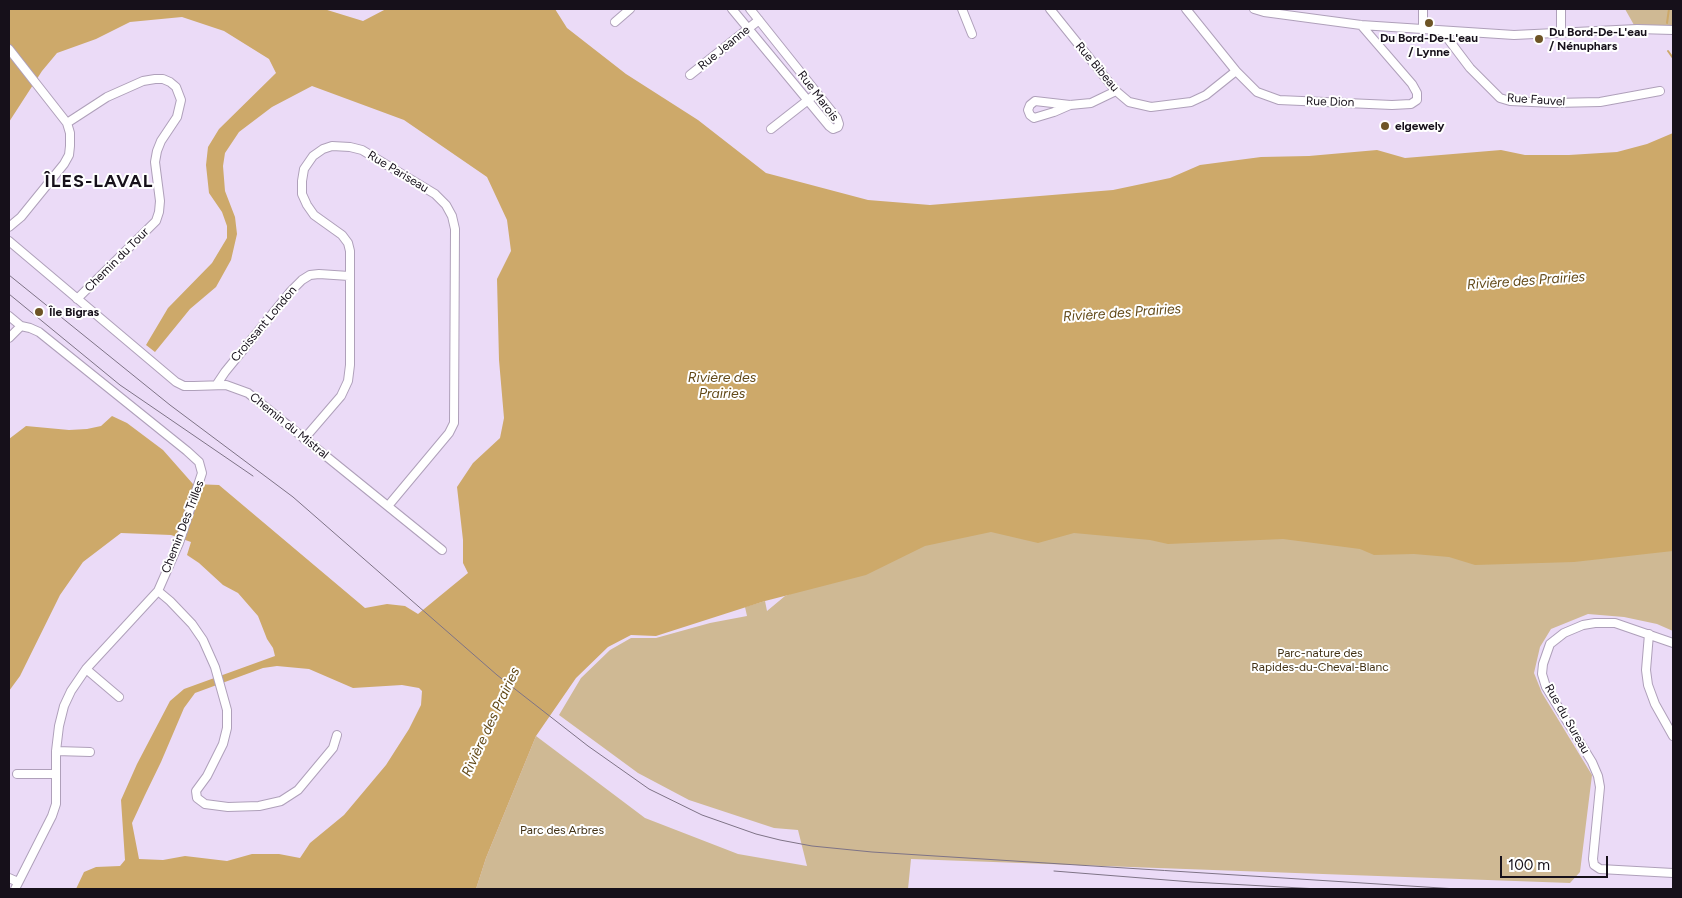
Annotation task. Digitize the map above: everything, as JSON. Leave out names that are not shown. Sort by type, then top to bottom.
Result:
[{"type":"street","points":[[615,22],[630,9]]},
{"type":"street","name":"Rue Marois","points":[[732,9],[828,126],[833,129],[838,127],[837,118],[750,9]]},
{"type":"street","points":[[962,9],[972,34]]},
{"type":"street","name":"Rue Bibeau","points":[[1050,9],[1116,90],[1129,102],[1151,107],[1191,102],[1206,95],[1236,71]]},
{"type":"street","name":"Rue Dion","points":[[1186,9],[1236,71],[1256,92],[1279,100],[1392,105],[1411,104],[1417,100],[1417,93],[1412,84],[1361,25]]},
{"type":"street","points":[[1254,9],[1361,25],[1514,35],[1561,32],[1673,30]]},
{"type":"street","points":[[1422,29],[1423,9]]},
{"type":"street","points":[[1561,9],[1561,32]]},
{"type":"street","name":"Rue Jeanne","points":[[690,75],[759,20]]},
{"type":"street","name":"Rue Fauvel","points":[[1442,31],[1470,68],[1500,98],[1510,101],[1554,103],[1600,102],[1660,91]]},
{"type":"street","points":[[9,49],[67,123],[70,133],[69,155],[64,164],[21,217],[9,227]]},
{"type":"street","name":"Chemin du Tour","points":[[9,241],[77,299],[156,221],[160,201],[155,162],[161,141],[177,117],[181,100],[176,87],[170,82],[163,80],[155,79],[143,82],[107,97],[67,123]]},
{"type":"street","points":[[1070,105],[1034,118],[1028,110],[1035,101],[1070,105],[1091,103],[1116,90]]},
{"type":"street","points":[[771,129],[817,93]]},
{"type":"street","name":"Rue Pariseau","points":[[304,439],[340,396],[348,381],[350,365],[348,276],[350,251],[348,243],[342,235],[314,215],[307,205],[302,194],[302,181],[304,169],[313,156],[323,149],[332,146],[350,147],[362,150],[435,194],[446,205],[452,216],[455,230],[454,423],[449,433],[388,506]]},
{"type":"street","name":"Croissant London","points":[[218,384],[225,372],[302,280],[310,275],[320,274],[348,276]]},
{"type":"street","name":"Chemin du Mistral","points":[[77,299],[176,382],[184,386],[218,384],[237,388],[248,393],[442,550]]},
{"type":"street","name":"Chemin Des Trilles","points":[[9,316],[21,326],[39,332],[195,457],[202,468],[201,482],[179,543],[158,591],[86,669],[71,690],[64,706],[59,726],[56,751],[56,804],[52,816],[17,886],[9,878]]},
{"type":"street","points":[[9,338],[21,326]]},
{"type":"street","points":[[158,591],[170,600],[192,624],[203,640],[215,667],[227,710],[227,728],[219,752],[207,776],[196,791],[197,798],[205,804],[228,807],[252,806],[281,801],[298,790],[333,748],[337,735]]},
{"type":"street","name":"Rue du Sureau","points":[[1673,643],[1615,624],[1595,623],[1583,625],[1564,633],[1550,644],[1543,664],[1542,674],[1546,687],[1592,762],[1598,776],[1600,788],[1594,865],[1600,869],[1673,873]]},
{"type":"street","points":[[1649,634],[1646,670],[1648,685],[1654,704],[1673,735]]},
{"type":"street","points":[[86,669],[120,697]]},
{"type":"street","points":[[56,751],[90,752]]},
{"type":"street","points":[[17,774],[56,774]]},
{"type":"green space","points":[[1625,9],[1673,9],[1673,26],[1634,25]]},
{"type":"green space","name":"Parc-nature des Rapides-du-Cheval-Blanc","points":[[1673,433],[1673,631],[1657,624],[1624,617],[1588,614],[1551,629],[1540,647],[1534,673],[1542,693],[1592,775],[1580,872],[1570,883],[911,859],[908,889],[476,889],[486,858],[536,736],[645,818],[738,854],[807,866],[798,830],[774,828],[689,800],[638,773],[559,715],[581,678],[610,650],[631,638],[656,638],[710,623],[747,616],[745,607],[765,601],[767,611],[785,596],[845,572],[927,462]]},
{"type":"water","name":"Rivière des Prairies","points":[[9,9],[324,9],[363,21],[386,9],[555,9],[567,28],[626,74],[698,120],[766,173],[868,200],[930,205],[1113,190],[1170,178],[1200,165],[1261,157],[1309,156],[1377,150],[1405,158],[1501,150],[1525,155],[1617,152],[1647,144],[1673,133],[1673,551],[1574,562],[1475,565],[1449,557],[1414,554],[1374,555],[1360,549],[1283,539],[1168,544],[1150,540],[1074,533],[1038,543],[991,532],[925,546],[866,575],[765,601],[656,636],[631,635],[608,647],[576,678],[536,736],[486,858],[476,889],[76,889],[84,872],[96,867],[120,866],[125,860],[121,800],[137,764],[170,701],[184,689],[275,656],[258,616],[238,593],[223,585],[199,563],[187,555],[191,542],[171,535],[121,533],[83,562],[60,595],[20,676],[9,691],[9,439],[26,426],[69,430],[87,429],[101,426],[112,416],[127,423],[163,450],[193,484],[219,485],[365,608],[387,604],[405,606],[418,614],[468,573],[463,563],[463,540],[457,487],[473,463],[500,438],[504,418],[499,360],[497,279],[511,251],[507,220],[487,177],[404,120],[312,86],[272,107],[239,132],[225,153],[223,166],[225,191],[235,217],[237,234],[231,260],[216,287],[190,309],[155,352],[146,345],[168,308],[212,263],[227,238],[227,226],[222,212],[209,193],[206,165],[208,147],[219,129],[276,73],[269,59],[224,31],[182,17],[130,22],[96,39],[57,53],[42,71],[9,122]],"holes":[[[277,666],[309,669],[353,688],[402,685],[419,688],[422,691],[421,705],[409,729],[386,765],[344,815],[310,843],[300,858],[279,854],[252,854],[227,861],[185,856],[163,860],[139,859],[132,823],[184,708],[195,693],[263,668]]]},
{"type":"waterway","points":[[1667,23],[1669,9]]},
{"type":"waterway","points":[[1668,51],[1673,58]]},
{"type":"tram line","points":[[9,275],[170,405],[293,497],[497,675],[588,746],[649,789],[702,815],[756,834],[780,840],[812,846],[872,852],[1457,889]]},
{"type":"tram line","points":[[9,294],[120,385],[253,476]]},
{"type":"tram line","points":[[1054,871],[1192,882],[1319,889]]},
{"type":"place","name":"Du Bord-De-L'eau / Lynne","points":[[1429,23]]},
{"type":"place","name":"Du Bord-De-L'eau / Nénuphars","points":[[1539,39]]},
{"type":"place","name":"elgewely","points":[[1385,126]]},
{"type":"place","name":"Île Bigras","points":[[39,312]]},
{"type":"district","name":"ÎLES-LAVAL","points":[[99,182]]},
{"type":"park label","name":"Parc des Arbres","points":[[562,830]]}]
